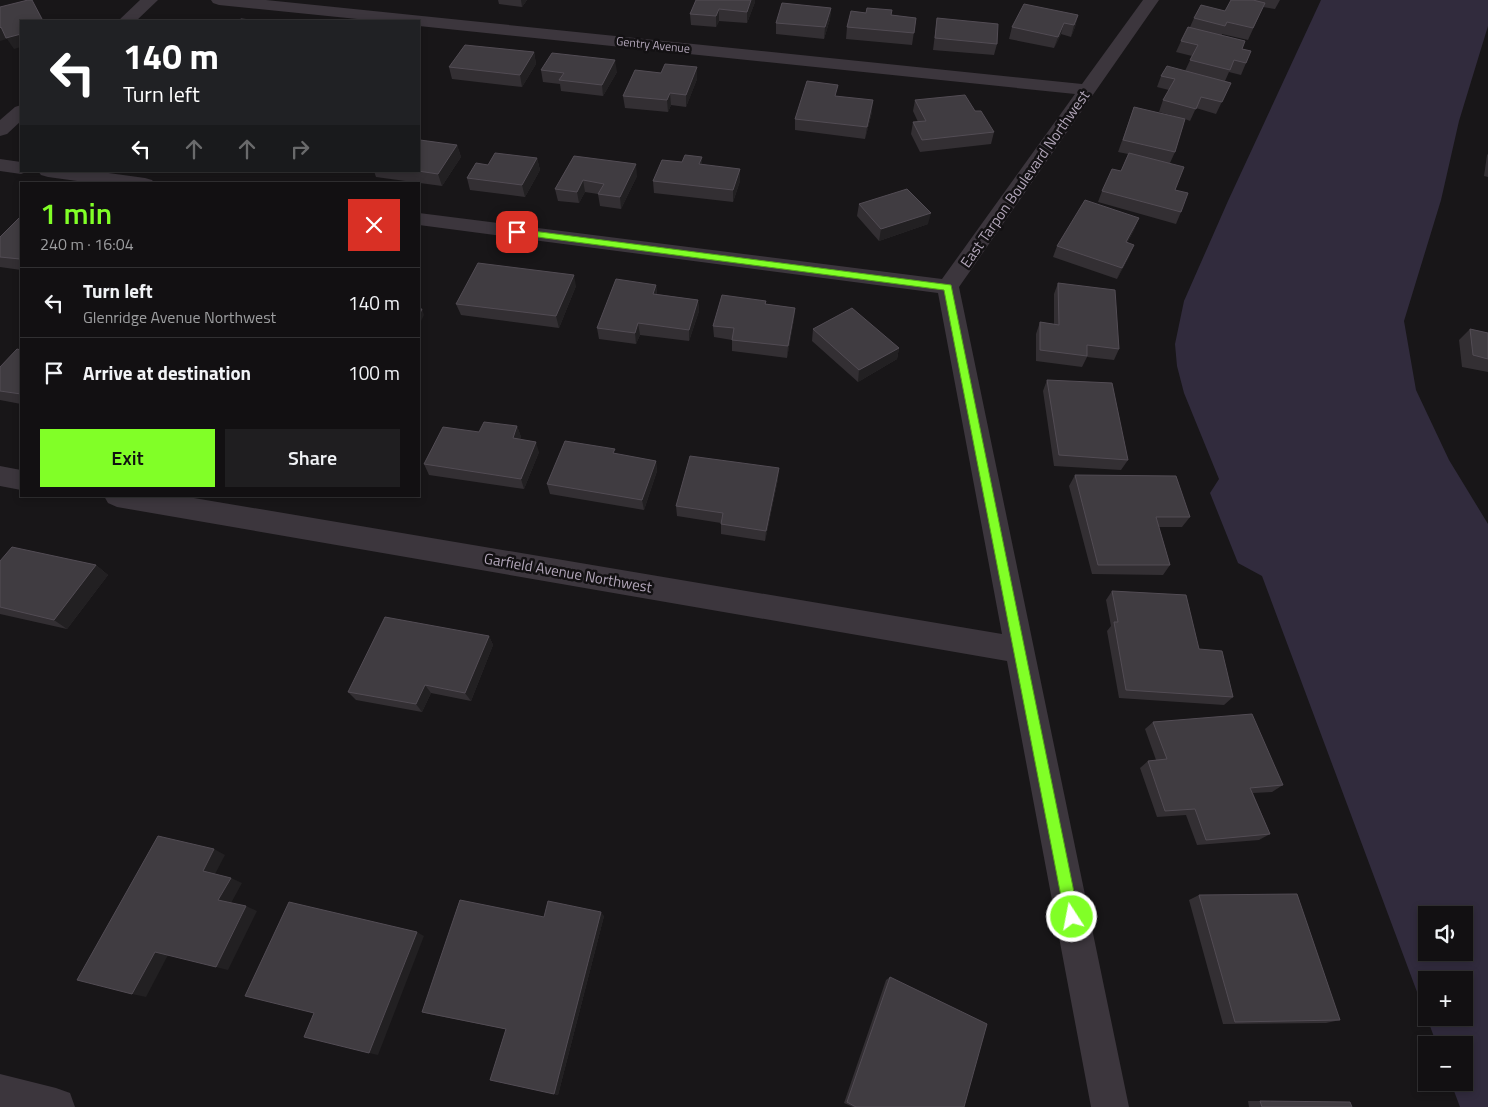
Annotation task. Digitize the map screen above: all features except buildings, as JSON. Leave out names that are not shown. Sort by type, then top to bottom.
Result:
[{"type":"street","points":[[127,20],[150,0]]},
{"type":"street","name":"Gentry Avenue","points":[[219,0],[431,14],[1088,90]]},
{"type":"street","name":"East Tarpon Boulevard Northwest","points":[[948,287],[1151,0]]},
{"type":"street","points":[[0,130],[20,112]]},
{"type":"street","points":[[0,165],[20,168]]},
{"type":"street","points":[[55,172],[130,182]]},
{"type":"street","points":[[420,219],[948,287],[1110,1107]]},
{"type":"street","points":[[0,476],[20,480]]},
{"type":"street","name":"Garfield Avenue Northwest","points":[[123,497],[1020,650]]},
{"type":"street","points":[[0,1093],[56,1107]]},
{"type":"shaded area","points":[[1321,0],[1488,0],[1488,26],[1459,121],[1441,200],[1404,321],[1416,390],[1449,460],[1488,524],[1488,1107],[1460,1107],[1454,1091],[1473,1091],[1473,1036],[1434,1036],[1430,1026],[1473,1026],[1473,971],[1418,971],[1418,995],[1262,576],[1238,563],[1210,493],[1219,479],[1184,393],[1177,366],[1175,344],[1184,301]]},
{"type":"route","points":[[517,232],[948,287],[1072,917]]}]
